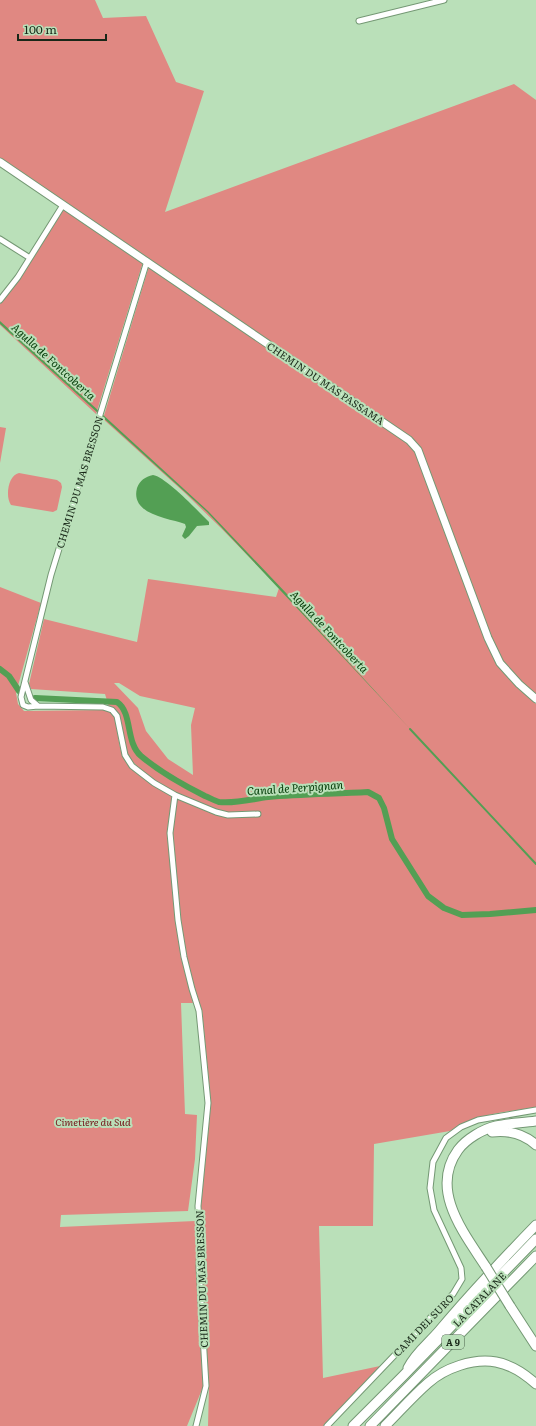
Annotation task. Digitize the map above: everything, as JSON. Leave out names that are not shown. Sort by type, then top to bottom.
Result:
[{"type":"highway","points":[[536,1121],[495,1126],[466,1141],[453,1158],[448,1169],[446,1185],[448,1199],[453,1213],[464,1233],[536,1346]]},
{"type":"highway","points":[[479,1133],[500,1131],[518,1133],[530,1139],[536,1145]]},
{"type":"highway","points":[[404,1376],[413,1357],[536,1225]]},
{"type":"highway","name":"LA CATALANE","points":[[353,1426],[404,1376],[536,1239]]},
{"type":"highway","name":"LA CATALANE","points":[[370,1426],[536,1256]]},
{"type":"highway","points":[[385,1426],[429,1382],[444,1372],[464,1364],[496,1362],[514,1368],[536,1384]]},
{"type":"street","points":[[359,21],[444,0]]},
{"type":"street","name":"CHEMIN DU MAS PASSAMA","points":[[0,162],[409,440],[418,450],[488,638],[500,663],[519,684],[536,699]]},
{"type":"street","points":[[0,300],[18,277],[63,205]]},
{"type":"street","points":[[0,239],[30,258]]},
{"type":"street","name":"CHEMIN DU MAS BRESSON","points":[[147,261],[51,575],[24,682],[21,701],[23,705],[28,707],[103,707],[112,710],[117,716],[125,755],[132,766],[154,783],[175,795],[170,833],[178,920],[184,957],[199,1011],[208,1103],[198,1206],[200,1241],[199,1267],[206,1386],[196,1426]]},
{"type":"street","points":[[24,682],[31,700],[38,706]]},
{"type":"street","points":[[175,795],[216,812],[228,815],[258,814]]},
{"type":"street","name":"CAMI DEL SURO","points":[[327,1426],[454,1294],[462,1279],[461,1268],[434,1210],[430,1188],[433,1162],[446,1138],[461,1127],[478,1120],[536,1110]]},
{"type":"green space","points":[[0,0],[95,0],[103,18],[146,16],[176,82],[204,91],[165,212],[514,84],[536,100],[536,695],[502,661],[490,636],[412,438],[0,158]]},
{"type":"green space","points":[[64,209],[143,262],[96,414],[0,325],[0,304]]},
{"type":"green space","points":[[149,266],[407,442],[415,451],[485,639],[517,686],[536,704],[536,1107],[481,1117],[460,1125],[450,1131],[374,1144],[373,1226],[319,1226],[323,1378],[380,1366],[323,1426],[208,1426],[209,1386],[202,1267],[203,1241],[201,1206],[211,1103],[202,1010],[194,989],[186,957],[181,920],[173,834],[177,793],[144,773],[133,762],[126,750],[123,728],[119,715],[115,710],[109,707],[105,694],[31,689],[29,684],[44,619],[137,642],[148,579],[276,597],[279,588],[185,493],[103,419]],"holes":[[[114,683],[119,683],[140,696],[195,708],[191,725],[193,775],[168,759],[146,731],[138,708]]]},
{"type":"green space","points":[[0,427],[6,428],[0,463]]},
{"type":"green space","points":[[19,473],[57,480],[61,483],[62,487],[57,510],[53,512],[11,505],[8,497],[10,482],[15,475]]},
{"type":"green space","name":"Cimetière du Sud","points":[[0,587],[41,603],[16,693],[18,704],[24,711],[103,710],[111,712],[115,717],[119,743],[123,757],[127,763],[138,775],[172,796],[167,833],[181,958],[193,1003],[181,1003],[185,1114],[197,1115],[195,1159],[188,1211],[61,1215],[60,1227],[195,1221],[197,1241],[196,1267],[203,1387],[187,1426],[0,1426]]},
{"type":"shaded area","points":[[0,321],[100,412],[99,414],[0,324]]},
{"type":"shaded area","points":[[101,413],[208,511],[287,594],[412,731],[207,512],[100,415]]},
{"type":"shaded area","points":[[153,475],[159,477],[182,495],[209,522],[209,525],[197,526],[185,539],[182,536],[186,527],[185,524],[152,514],[145,510],[139,504],[136,497],[137,488],[143,479]]},
{"type":"waterway","name":"Canal de Perpignan","points":[[0,669],[9,676],[19,691]]},
{"type":"waterway","name":"Canal de Perpignan","points":[[35,698],[117,702],[125,713],[133,743],[141,756],[180,783],[219,802],[237,802],[280,796],[368,792],[379,798],[384,808],[392,839],[428,896],[444,908],[462,915],[536,910]]},
{"type":"waterway","name":"Agulla de Fontcoberta","points":[[410,729],[536,864]]}]
